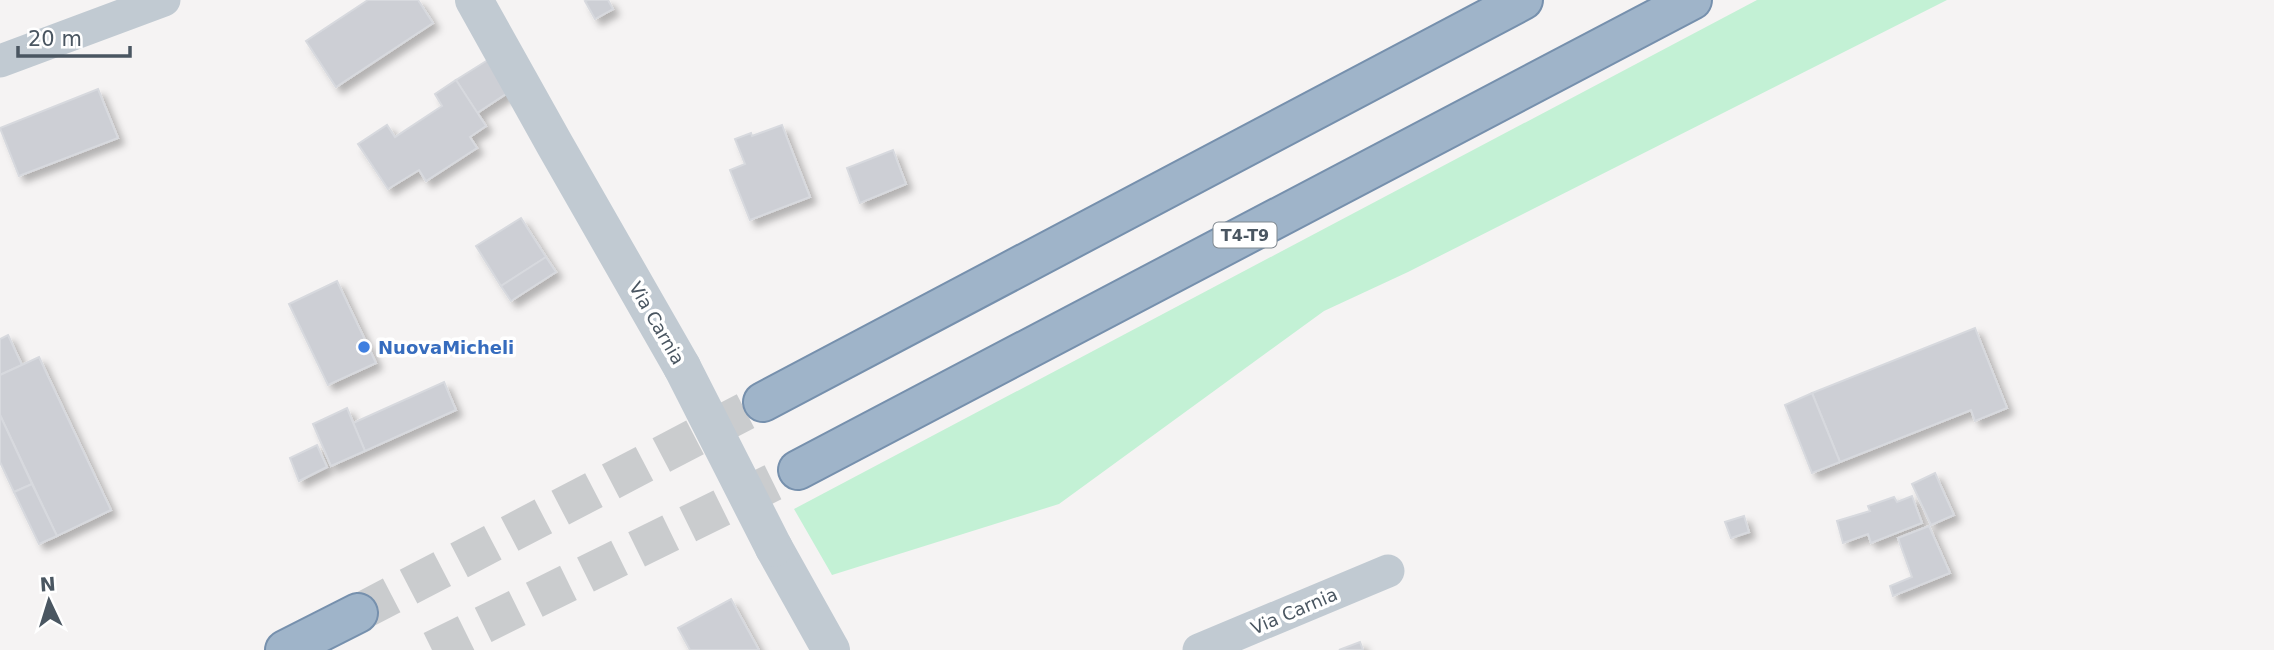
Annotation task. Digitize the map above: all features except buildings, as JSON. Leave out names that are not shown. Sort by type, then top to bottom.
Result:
[{"type":"highway","points":[[762,402],[1523,0]]},
{"type":"highway","name":"T4-T9","points":[[798,470],[1692,0]]},
{"type":"highway","points":[[285,650],[358,613]]},
{"type":"street","points":[[0,61],[164,0]]},
{"type":"street","name":"Via Carnia","points":[[474,0],[682,367],[774,548],[831,650]]},
{"type":"street","name":"Via Carnia","points":[[1199,650],[1388,571]]},
{"type":"green space","points":[[1757,0],[1947,0],[1408,272],[1324,311],[1059,504],[832,575],[794,509]]},
{"type":"tunnel","points":[[358,613],[763,402]]},
{"type":"tunnel","points":[[432,650],[798,470]]},
{"type":"place","name":"NuovaMicheli","points":[[364,347]]}]
